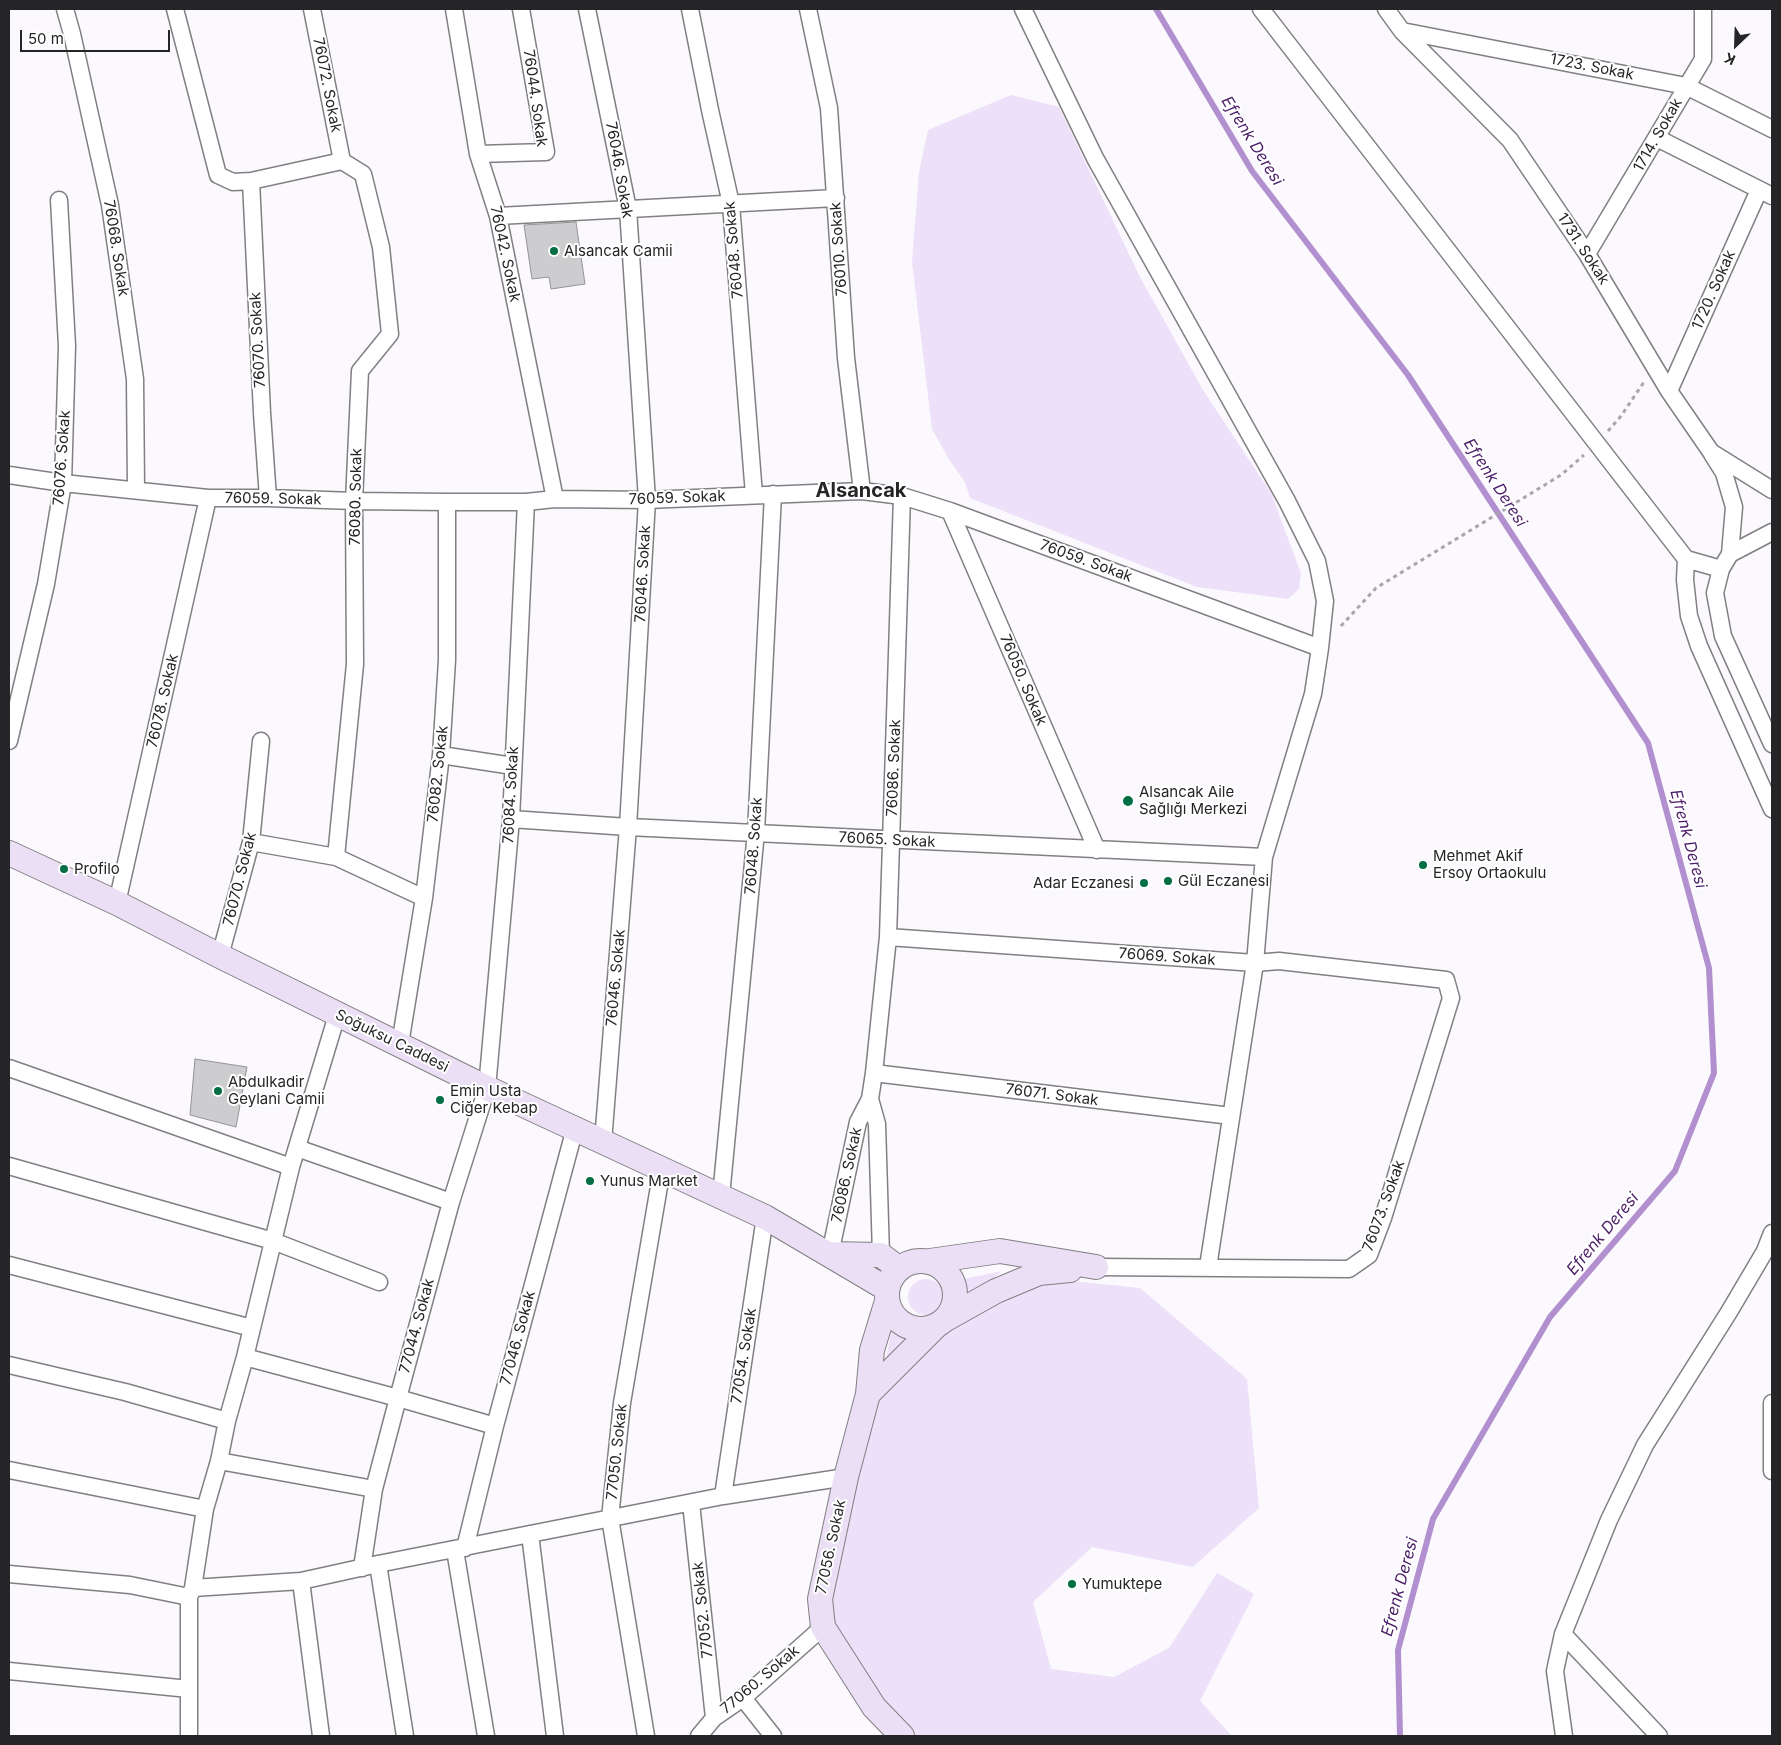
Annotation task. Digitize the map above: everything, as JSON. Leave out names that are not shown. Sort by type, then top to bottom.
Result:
[{"type":"street","name":"76068. Sokak","points":[[65,9],[110,205],[135,379],[136,490]]},
{"type":"street","points":[[175,9],[218,175],[233,182],[251,181],[342,161]]},
{"type":"street","name":"76072. Sokak","points":[[312,9],[342,161]]},
{"type":"street","name":"76042. Sokak","points":[[454,9],[478,154],[498,216],[555,499]]},
{"type":"street","name":"76044. Sokak","points":[[478,154],[546,152],[522,9]]},
{"type":"street","name":"76046. Sokak","points":[[587,9],[628,210],[647,500],[628,827],[603,1142]]},
{"type":"street","name":"76048. Sokak","points":[[690,9],[731,204],[754,495]]},
{"type":"street","name":"76010. Sokak","points":[[808,9],[829,108],[846,358],[862,491]]},
{"type":"street","points":[[1023,9],[1095,158],[1287,501],[1317,561],[1325,601],[1313,694],[1264,857],[1255,963],[1208,1267]]},
{"type":"street","points":[[1261,9],[1686,559],[1721,569]]},
{"type":"street","name":"1731. Sokak","points":[[1386,9],[1402,31],[1510,140],[1587,254],[1669,391],[1711,452],[1772,490]]},
{"type":"street","name":"1714. Sokak","points":[[1587,254],[1703,59],[1703,9]]},
{"type":"street","name":"1723. Sokak","points":[[1402,31],[1686,86],[1772,130]]},
{"type":"street","points":[[1657,138],[1766,193]]},
{"type":"street","name":"76080. Sokak","points":[[336,857],[355,664],[354,501],[360,371],[390,334],[381,247],[363,174],[342,161]]},
{"type":"street","name":"76070. Sokak","points":[[251,181],[268,498]]},
{"type":"street","name":"1720. Sokak","points":[[1669,391],[1766,193]]},
{"type":"street","points":[[498,216],[836,198]]},
{"type":"street","name":"76076. Sokak","points":[[9,741],[46,584],[63,484],[67,346],[59,200]]},
{"type":"street","points":[[1711,452],[1724,473],[1734,507],[1730,554],[1721,569],[1715,593],[1723,636],[1772,744]]},
{"type":"street","name":"76059. Sokak","points":[[9,476],[63,484],[208,498],[526,502],[555,499],[647,500],[862,491],[902,496],[950,511],[1320,648]]},
{"type":"street","name":"76048. Sokak","points":[[721,1196],[756,832],[773,494]]},
{"type":"street","name":"76086. Sokak","points":[[830,1254],[858,1122],[870,1098],[888,937],[902,496]]},
{"type":"street","name":"76078. Sokak","points":[[117,903],[208,498]]},
{"type":"street","name":"76082. Sokak","points":[[400,1044],[424,898],[441,755],[447,660],[447,502]]},
{"type":"street","name":"76084. Sokak","points":[[487,1088],[510,819],[526,502]]},
{"type":"street","name":"76050. Sokak","points":[[950,511],[1097,850]]},
{"type":"street","points":[[1730,554],[1772,532]]},
{"type":"street","points":[[1686,559],[1685,580],[1689,616],[1699,646],[1772,809]]},
{"type":"street","name":"76070. Sokak","points":[[220,956],[251,842],[261,741]]},
{"type":"street","points":[[441,755],[513,766]]},
{"type":"street","name":"76065. Sokak","points":[[510,819],[628,827],[1264,857]]},
{"type":"street","points":[[251,842],[336,857],[424,898]]},
{"type":"street","name":"Soğuksu Caddesi","points":[[9,853],[117,903],[337,1015],[487,1088],[766,1216],[830,1254],[887,1295]]},
{"type":"street","name":"76069. Sokak","points":[[888,937],[1255,963],[1279,960],[1446,980]]},
{"type":"street","name":"76073. Sokak","points":[[1096,1267],[1349,1269],[1369,1255],[1383,1218],[1452,998],[1446,980]]},
{"type":"street","points":[[189,1736],[191,1593],[205,1509],[219,1461],[227,1421],[246,1357],[291,1167],[337,1015]]},
{"type":"street","points":[[9,1068],[291,1167]]},
{"type":"street","name":"76071. Sokak","points":[[874,1073],[1231,1116]]},
{"type":"street","name":"77044. Sokak","points":[[405,1736],[370,1566],[374,1489],[451,1202],[487,1088]]},
{"type":"street","name":"76086. Sokak","points":[[870,1098],[877,1124],[890,1262]]},
{"type":"street","name":"77046. Sokak","points":[[460,1549],[495,1426],[574,1128]]},
{"type":"street","points":[[297,1148],[451,1202]]},
{"type":"street","points":[[9,1166],[274,1241],[379,1282]]},
{"type":"street","name":"77050. Sokak","points":[[646,1736],[610,1518],[622,1403],[662,1169]]},
{"type":"street","name":"77054. Sokak","points":[[723,1496],[766,1216]]},
{"type":"street","points":[[1564,1736],[1555,1671],[1563,1634],[1609,1520],[1645,1445],[1765,1251],[1772,1232]]},
{"type":"street","points":[[830,1254],[908,1263],[919,1260],[930,1261],[1000,1251],[1096,1267]]},
{"type":"street","points":[[868,1394],[941,1323],[953,1308],[956,1296],[954,1282],[940,1266],[930,1261]]},
{"type":"street","points":[[890,1262],[891,1278],[887,1295],[891,1312],[899,1322],[909,1328],[922,1330],[941,1323],[996,1291],[1039,1273],[1096,1267]]},
{"type":"street","points":[[9,1265],[252,1328]]},
{"type":"street","name":"77056. Sokak","points":[[887,1295],[872,1350],[868,1394],[846,1478],[820,1599],[823,1626],[874,1707],[902,1736]]},
{"type":"street","points":[[246,1357],[495,1426]]},
{"type":"street","points":[[9,1364],[125,1392],[227,1421]]},
{"type":"street","points":[[1772,1403],[1772,1471]]},
{"type":"street","points":[[219,1461],[374,1489]]},
{"type":"street","points":[[9,1470],[205,1509]]},
{"type":"street","points":[[9,1574],[130,1585],[191,1593],[301,1582],[370,1566],[691,1502],[846,1478]]},
{"type":"street","name":"77052. Sokak","points":[[691,1502],[714,1718]]},
{"type":"street","points":[[530,1534],[555,1736]]},
{"type":"street","points":[[460,1549],[486,1736]]},
{"type":"street","points":[[301,1582],[321,1736]]},
{"type":"street","name":"77060. Sokak","points":[[699,1736],[714,1718],[743,1698],[823,1626]]},
{"type":"street","points":[[1563,1634],[1659,1736]]},
{"type":"street","points":[[9,1671],[189,1689]]},
{"type":"street","points":[[743,1698],[773,1736]]},
{"type":"path","points":[[1320,648],[1376,588],[1561,475],[1597,444],[1621,416],[1655,367]]},
{"type":"shaded area","points":[[1011,95],[1059,107],[1140,277],[1203,390],[1271,493],[1301,573],[1299,589],[1288,599],[1197,587],[970,498],[965,482],[950,461],[932,429],[912,262],[919,172],[928,130]]},
{"type":"shaded area","points":[[1002,1271],[969,1298],[964,1279]]},
{"type":"shaded area","points":[[926,1279],[933,1280],[939,1284],[943,1290],[943,1304],[939,1310],[933,1314],[926,1315],[919,1314],[913,1310],[909,1304],[908,1297],[909,1290],[913,1284],[919,1280]]},
{"type":"shaded area","name":"Yumuktepe","points":[[1052,1279],[1140,1288],[1247,1379],[1259,1508],[1193,1567],[1092,1547],[1033,1602],[1051,1669],[1114,1677],[1169,1648],[1217,1573],[1254,1594],[1200,1701],[1232,1736],[913,1736],[878,1700],[835,1627],[830,1606],[869,1417],[883,1390],[956,1319]]},
{"type":"shaded area","points":[[892,1327],[914,1337],[885,1365]]},
{"type":"building","name":"Alsancak Camii","points":[[576,222],[585,284],[551,289],[549,277],[532,279],[524,225]]},
{"type":"building","name":"Abdulkadir Geylani Camii","points":[[195,1059],[247,1067],[236,1127],[190,1115]]},
{"type":"waterway","name":"Efrenk Deresi","points":[[1156,9],[1252,171],[1408,375],[1648,743],[1709,968],[1714,1073],[1675,1171],[1550,1317],[1433,1519],[1398,1650],[1400,1736]]},
{"type":"place","name":"Alsancak Camii","points":[[554,251]]},
{"type":"place","name":"Alsancak Aile Sağlığı Merkezi","points":[[1128,801]]},
{"type":"place","name":"Mehmet Akif Ersoy Ortaokulu","points":[[1423,865]]},
{"type":"place","name":"Profilo","points":[[64,869]]},
{"type":"place","name":"Gül Eczanesi","points":[[1168,881]]},
{"type":"place","name":"Adar Eczanesi","points":[[1144,883]]},
{"type":"place","name":"Abdulkadir Geylani Camii","points":[[218,1091]]},
{"type":"place","name":"Emin Usta Ciğer Kebap","points":[[440,1100]]},
{"type":"place","name":"Yunus Market","points":[[590,1181]]},
{"type":"place","name":"Yumuktepe","points":[[1072,1584]]},
{"type":"district","name":"Alsancak","points":[[861,491]]}]
